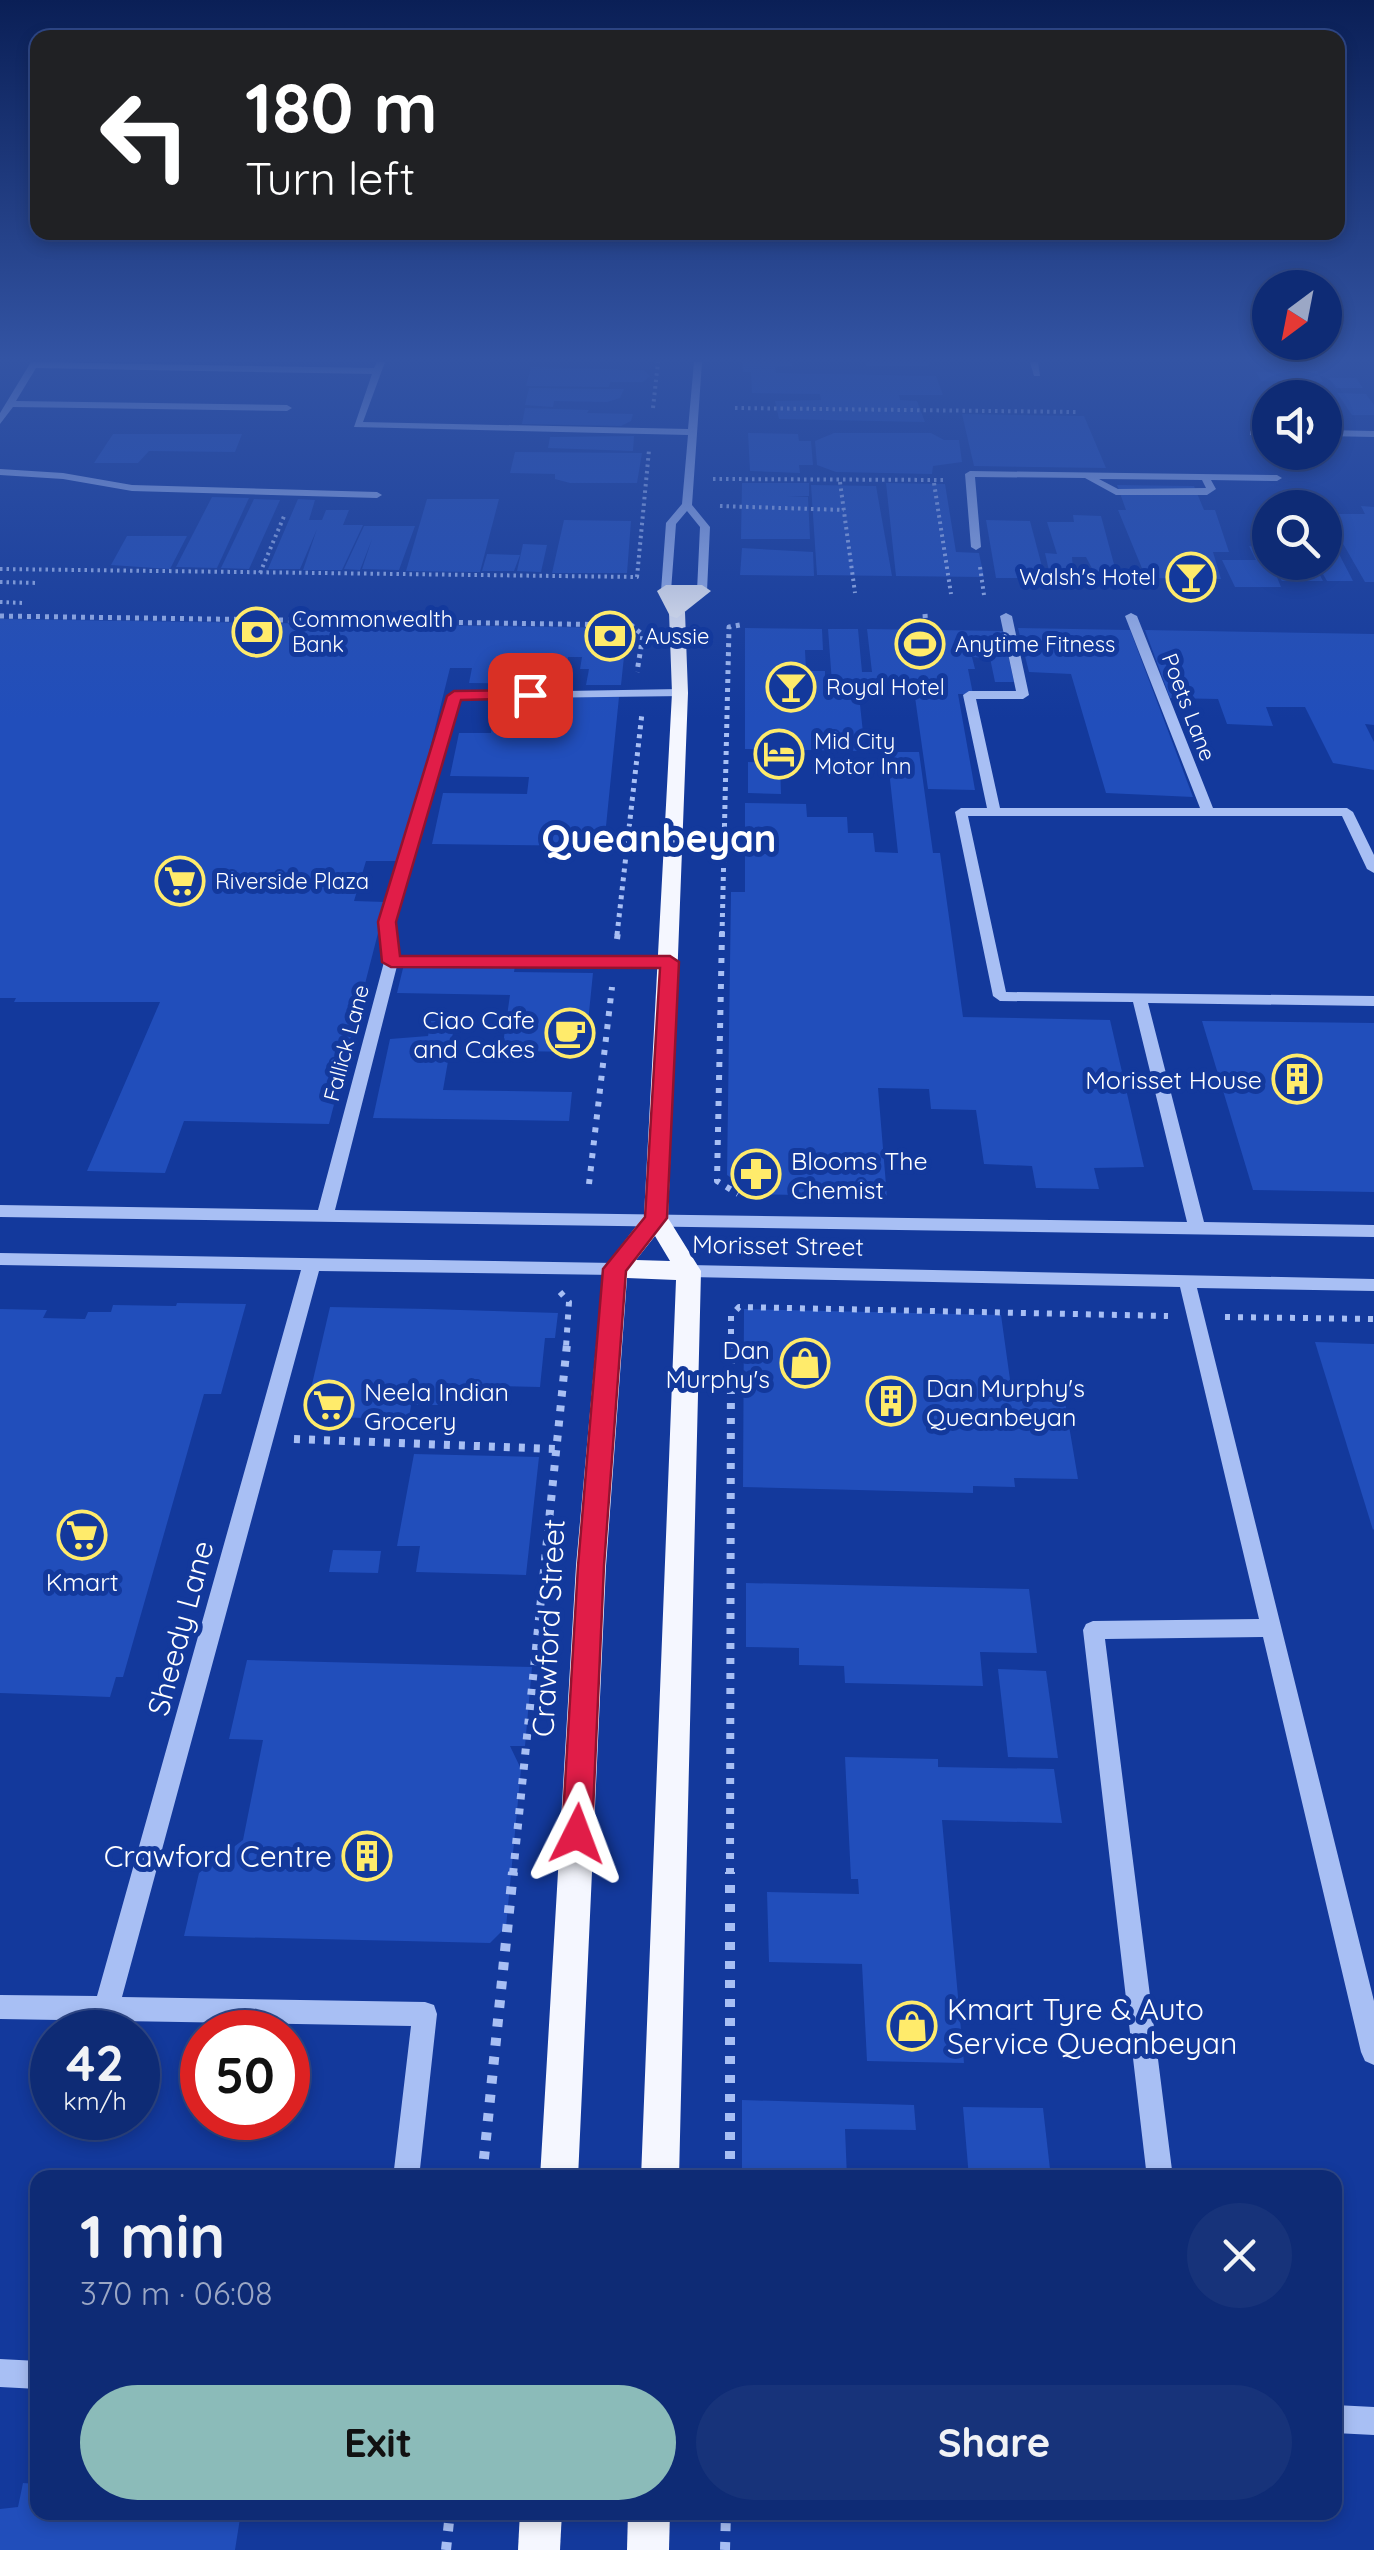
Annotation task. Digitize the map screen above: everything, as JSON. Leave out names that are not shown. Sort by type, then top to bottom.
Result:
[{"type":"highway","points":[[666,591],[702,592]]},
{"type":"highway","points":[[666,591],[678,612],[702,592]]},
{"type":"main road","points":[[660,2170],[689,1271],[656,1218],[680,693],[678,612]]},
{"type":"main road","points":[[614,1269],[656,1218]]},
{"type":"main road","name":"Morisset Street","points":[[614,1269],[689,1271]]},
{"type":"main road","name":"Crawford Street","points":[[559,2170],[591,1566],[614,1269]]},
{"type":"main road","points":[[539,2550],[541,2520]]},
{"type":"main road","points":[[648,2550],[649,2520]]},
{"type":"street","points":[[92,481],[132,488],[377,496]]},
{"type":"street","points":[[666,591],[671,523],[687,505],[689,481]]},
{"type":"street","points":[[971,481],[976,547]]},
{"type":"street","points":[[1098,481],[1116,492],[1207,492],[1210,488],[1207,481]]},
{"type":"street","points":[[687,505],[706,527],[702,592]]},
{"type":"street","points":[[994,812],[970,695],[1023,695],[1006,616]]},
{"type":"street","name":"Poets Lane","points":[[1131,616],[1208,812]]},
{"type":"street","name":"Fallick Lane","points":[[324,1216],[391,962],[387,922],[454,696],[680,693]]},
{"type":"street","points":[[1372,862],[1347,812],[962,812],[1000,996],[1374,1001]]},
{"type":"street","points":[[391,962],[670,962]]},
{"type":"street","points":[[1140,998],[1196,1226]]},
{"type":"street","name":"Morisset Street","points":[[0,1212],[656,1218],[1374,1231]]},
{"type":"street","name":"Morisset Street","points":[[0,1259],[614,1269]]},
{"type":"street","name":"Sheedy Lane","points":[[106,2009],[312,1263]]},
{"type":"street","name":"Morisset Street","points":[[689,1271],[1374,1285]]},
{"type":"street","points":[[1187,1281],[1374,2052]]},
{"type":"street","points":[[1159,2170],[1093,1630],[1271,1628]]},
{"type":"street","points":[[0,2007],[426,2014],[407,2170]]},
{"type":"street","points":[[0,2373],[30,2375]]},
{"type":"street","points":[[1342,2419],[1374,2421]]},
{"type":"path","points":[[0,570],[636,576],[646,481]]},
{"type":"path","points":[[802,481],[942,481]]},
{"type":"path","points":[[840,482],[855,593]]},
{"type":"path","points":[[934,483],[952,594]]},
{"type":"path","points":[[260,573],[295,493]]},
{"type":"path","points":[[687,505],[844,510]]},
{"type":"path","points":[[0,582],[38,582]]},
{"type":"path","points":[[0,602],[24,602]]},
{"type":"path","points":[[925,614],[926,630]]},
{"type":"path","points":[[0,616],[631,625],[643,635],[637,673],[642,694],[589,1184]]},
{"type":"path","points":[[740,624],[729,626],[718,1181],[740,1195]]},
{"type":"path","points":[[483,2170],[570,1312],[560,1288]]},
{"type":"path","points":[[730,2170],[731,1316],[739,1307],[1374,1320]]},
{"type":"path","points":[[262,1438],[555,1448]]},
{"type":"path","points":[[446,2550],[449,2520]]},
{"type":"path","points":[[724,2550],[726,2520]]},
{"type":"building","points":[[562,481],[637,481],[637,483]]},
{"type":"building","points":[[742,483],[809,483],[809,496],[787,497],[808,497],[810,539],[741,539]]},
{"type":"building","points":[[886,483],[945,484],[956,552],[979,553],[984,577],[896,576]]},
{"type":"building","points":[[811,485],[876,486],[892,576],[817,575]]},
{"type":"building","points":[[1117,485],[1194,486],[1204,510],[1215,510],[1229,552],[1213,552],[1221,579],[1146,578],[1118,510],[1126,510]]},
{"type":"building","points":[[212,497],[249,498],[217,568],[176,567]]},
{"type":"building","points":[[254,499],[280,500],[249,569],[221,568]]},
{"type":"building","points":[[298,499],[315,500],[309,520],[322,520],[326,510],[349,510],[343,525],[363,525],[342,570],[303,570],[317,529],[300,569],[268,569]]},
{"type":"building","points":[[427,499],[499,499],[480,572],[406,571]]},
{"type":"building","points":[[1361,506],[1374,507],[1374,582],[1365,582],[1342,542],[1342,514],[1365,514]]},
{"type":"building","points":[[1073,515],[1101,516],[1118,579],[1098,580],[1086,557],[1072,557],[1074,580],[1051,580],[1045,553],[1057,554],[1047,522],[1074,522]]},
{"type":"building","points":[[564,520],[631,521],[627,573],[552,573]]},
{"type":"building","points":[[986,520],[1030,521],[1045,578],[996,578]]},
{"type":"building","points":[[364,526],[415,526],[399,570],[362,569],[372,539],[360,570],[344,569]]},
{"type":"building","points":[[127,536],[187,536],[170,569],[111,565]]},
{"type":"building","points":[[523,544],[547,545],[541,572],[517,571]]},
{"type":"building","points":[[742,548],[813,552],[814,576],[740,575]]},
{"type":"building","points":[[487,554],[520,555],[514,571],[482,571]]},
{"type":"building","points":[[1222,560],[1252,560],[1252,580],[1278,580],[1281,587],[1235,587]]},
{"type":"building","points":[[1342,560],[1353,581],[1327,581],[1342,580]]},
{"type":"building","name":"Riverside Plaza","points":[[0,619],[627,628],[621,685],[586,685],[589,669],[580,669],[582,657],[568,657],[565,680],[539,679],[538,684],[469,683],[472,668],[450,668],[402,861],[366,861],[354,901],[386,902],[329,1124],[184,1121],[165,1173],[87,1171],[160,1002],[14,1002],[16,998],[0,998]]},
{"type":"building","points":[[745,628],[822,629],[823,650],[805,650],[806,671],[825,671],[825,685],[858,686],[865,751],[745,749]]},
{"type":"building","points":[[1018,628],[1130,630],[1193,797],[1106,793],[1071,674],[1029,672]]},
{"type":"building","points":[[828,629],[858,629],[862,672],[872,672],[867,629],[1003,631],[1014,682],[995,682],[990,658],[972,657],[975,669],[968,669],[973,694],[958,694],[975,790],[928,789],[914,690],[864,690],[863,683],[832,683]]},
{"type":"building","points":[[1145,630],[1374,634],[1374,725],[1365,724],[1374,742],[1374,770],[1333,763],[1305,707],[1266,707],[1273,726],[1227,724],[1218,699],[1170,698]]},
{"type":"building","points":[[519,696],[619,697],[604,846],[432,844],[443,793],[527,794],[529,777],[450,776],[459,733],[491,733],[492,726],[532,726],[534,717],[515,717]]},
{"type":"building","points":[[887,752],[919,752],[933,853],[940,853],[963,1017],[1110,1020],[1144,1167],[1094,1168],[1099,1189],[1036,1188],[1032,1166],[984,1164],[976,1110],[931,1109],[929,1089],[878,1088],[887,1197],[756,1194],[727,1175],[731,892],[745,892],[745,803],[806,804],[807,817],[847,817],[848,833],[873,833],[875,852],[898,853]]},
{"type":"building","points":[[748,762],[780,763],[781,794],[748,793]]},
{"type":"building","points":[[404,964],[515,966],[514,972],[593,973],[585,1052],[502,1051],[510,995],[397,993]]},
{"type":"building","points":[[431,1021],[455,1021],[443,1090],[572,1092],[569,1121],[373,1118],[390,1039],[428,1036]]},
{"type":"building","name":"Morisset House","points":[[1202,1021],[1374,1023],[1374,1192],[1253,1190]]},
{"type":"building","name":"Kmart","points":[[246,1304],[221,1394],[204,1394],[123,1677],[116,1677],[110,1697],[0,1693],[0,1309],[47,1310],[43,1318],[85,1319],[88,1312],[111,1312],[113,1305]]},
{"type":"building","points":[[330,1307],[558,1313],[555,1338],[545,1338],[540,1387],[453,1385],[450,1405],[411,1405],[409,1419],[325,1417],[309,1397]]},
{"type":"building","name":"Dan Murphy's Queanbeyan","points":[[744,1309],[1001,1315],[1013,1401],[1065,1402],[1078,1479],[1014,1478],[1015,1487],[973,1486],[973,1493],[743,1487]]},
{"type":"building","points":[[1315,1342],[1374,1344],[1373,1530]]},
{"type":"building","points":[[414,1454],[539,1457],[526,1575],[416,1572],[420,1546],[397,1546]]},
{"type":"building","points":[[333,1550],[381,1551],[378,1573],[329,1572]]},
{"type":"building","points":[[746,1583],[1029,1589],[1037,1653],[980,1652],[983,1686],[845,1683],[844,1666],[799,1665],[799,1648],[746,1647]]},
{"type":"building","name":"Crawford Centre","points":[[247,1660],[532,1667],[525,1746],[510,1746],[521,1769],[506,1927],[490,1943],[184,1936],[199,1873],[243,1840],[263,1740],[229,1739]]},
{"type":"building","points":[[998,1669],[1046,1671],[1058,1758],[1008,1757]]},
{"type":"building","points":[[845,1757],[938,1759],[938,1767],[1054,1769],[1062,1823],[942,1820],[964,2063],[867,2061],[862,1964],[769,1962],[767,1892],[859,1894],[858,1879],[851,1879]]},
{"type":"building","points":[[742,2100],[914,2105],[916,2130],[845,2129],[847,2170],[742,2170]]},
{"type":"building","points":[[963,2107],[1043,2108],[1050,2170],[968,2170]]},
{"type":"building","points":[[23,2483],[30,2483],[30,2520],[240,2520],[235,2550],[0,2550],[0,2509],[18,2507]]},
{"type":"place","name":"Walsh's Hotel","points":[[1191,577]]},
{"type":"place","name":"Commonwealth Bank","points":[[257,632]]},
{"type":"place","name":"Aussie","points":[[610,636]]},
{"type":"place","name":"Anytime Fitness","points":[[920,644]]},
{"type":"place","name":"Royal Hotel","points":[[791,687]]},
{"type":"place","name":"Mid City Motor Inn","points":[[779,754]]},
{"type":"place","name":"Riverside Plaza","points":[[180,881]]},
{"type":"place","name":"Ciao Cafe and Cakes","points":[[570,1033]]},
{"type":"place","name":"Morisset House","points":[[1297,1079]]},
{"type":"place","name":"Blooms The Chemist","points":[[756,1174]]},
{"type":"place","name":"Dan Murphy's","points":[[805,1363]]},
{"type":"place","name":"Dan Murphy's Queanbeyan","points":[[891,1401]]},
{"type":"place","name":"Neela Indian Grocery","points":[[329,1405]]},
{"type":"place","name":"Kmart","points":[[82,1535]]},
{"type":"place","name":"Crawford Centre","points":[[367,1856]]},
{"type":"place","name":"Kmart Tyre & Auto Service Queanbeyan","points":[[912,2026]]},
{"type":"district","name":"Queanbeyan","points":[[659,838]]},
{"type":"route","points":[[530,695],[454,696],[387,922],[391,962],[670,962],[656,1218],[614,1269],[591,1566],[577,1834]]}]
